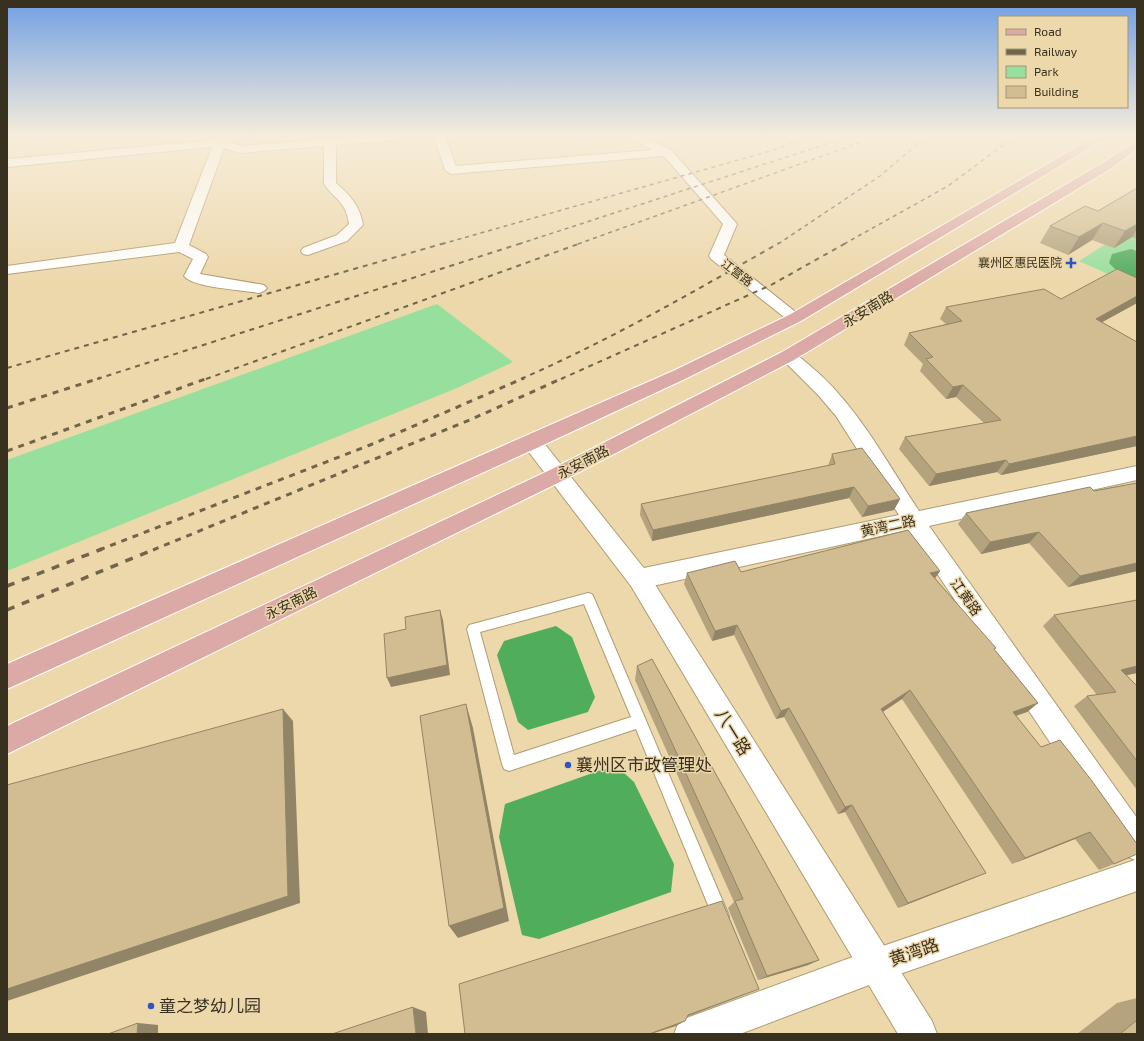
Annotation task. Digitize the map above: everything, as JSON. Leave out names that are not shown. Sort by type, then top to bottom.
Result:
[{"type":"main road","name":"永安南路","points":[[7,677],[679,375],[795,318],[1020,186]]},
{"type":"main road","name":"永安南路","points":[[7,740],[559,474],[788,356],[1073,186]]},
{"type":"street","points":[[182,247],[204,186]]},
{"type":"street","points":[[308,251],[342,238],[356,225],[355,212],[344,197],[332,186]]},
{"type":"street","name":"江营路","points":[[696,186],[730,224],[716,256],[795,318]]},
{"type":"street","points":[[7,270],[182,247],[202,257],[192,276],[202,280],[259,288]]},
{"type":"street","name":"江黄路","points":[[788,356],[804,368],[832,396],[914,520],[1137,845]]},
{"type":"street","name":"八一路","points":[[532,442],[559,474],[639,579],[919,1034]]},
{"type":"street","name":"黄湾二路","points":[[639,579],[1137,473]]},
{"type":"street","name":"黄湾路","points":[[692,1034],[757,1001],[877,965],[1137,875]]},
{"type":"lane","points":[[639,721],[509,764],[473,629],[588,598],[726,928]]},
{"type":"green space","points":[[1137,224],[1137,287],[1079,261]]},
{"type":"green space","points":[[1131,249],[1137,251],[1137,282],[1118,272],[1109,263],[1112,254]]},
{"type":"green space","points":[[437,304],[513,362],[457,388],[7,571],[7,460]]},
{"type":"green space","points":[[556,626],[572,637],[595,697],[588,712],[528,730],[518,722],[497,655],[504,641]]},
{"type":"green space","points":[[604,769],[623,772],[634,782],[674,864],[671,892],[539,939],[522,935],[499,837],[505,804]]},
{"type":"building","points":[[1137,188],[1137,224],[1125,231],[1103,223],[1079,237],[1050,226],[1085,206],[1098,211]]},
{"type":"building","points":[[1117,269],[1137,278],[1137,296],[1096,319],[1137,342],[1137,436],[1009,464],[1006,460],[936,474],[905,437],[1001,420],[963,385],[953,387],[926,359],[933,357],[909,333],[962,321],[946,307],[1044,289],[1061,299]]},
{"type":"building","points":[[862,448],[900,499],[868,506],[854,487],[653,530],[641,504],[835,464],[832,454]]},
{"type":"building","points":[[1137,483],[1137,563],[1080,576],[1039,532],[990,542],[966,513],[1090,487],[1094,491]]},
{"type":"building","points":[[908,530],[940,571],[930,573],[996,648],[994,649],[1038,703],[1013,712],[1041,747],[1060,740],[1092,781],[1137,844],[1137,854],[1114,864],[1090,832],[1025,858],[910,690],[881,709],[986,873],[908,903],[852,805],[845,807],[789,708],[781,711],[737,625],[715,631],[687,573],[735,561],[741,572]]},
{"type":"building","points":[[1137,600],[1137,666],[1121,670],[1137,686],[1137,761],[1087,696],[1116,692],[1054,615]]},
{"type":"building","points":[[440,610],[447,665],[387,678],[384,634],[406,629],[405,617]]},
{"type":"building","points":[[652,659],[819,960],[767,976],[735,901],[743,899],[637,666]]},
{"type":"building","points":[[466,704],[504,908],[449,926],[420,716]]},
{"type":"building","points":[[283,709],[288,896],[7,989],[7,785]]},
{"type":"building","points":[[722,901],[759,989],[688,1015],[685,1021],[649,1034],[465,1034],[459,984]]},
{"type":"building","points":[[413,1007],[416,1034],[332,1034]]},
{"type":"building","points":[[1137,1020],[1137,1034],[1120,1034]]},
{"type":"building","points":[[138,1023],[137,1034],[108,1034]]},
{"type":"railway","points":[[442,244],[648,186]]},
{"type":"railway","points":[[519,244],[699,186]]},
{"type":"railway","points":[[578,244],[740,186]]},
{"type":"railway","points":[[778,244],[866,186]]},
{"type":"railway","points":[[844,244],[949,186]]},
{"type":"railway","points":[[7,368],[445,243]]},
{"type":"railway","points":[[97,379],[522,243]]},
{"type":"railway","points":[[206,379],[581,243]]},
{"type":"railway","points":[[521,379],[620,331],[684,297],[779,243]]},
{"type":"railway","points":[[561,379],[771,285],[846,243]]},
{"type":"railway","points":[[7,408],[100,378]]},
{"type":"railway","points":[[7,451],[208,378]]},
{"type":"railway","points":[[99,550],[370,445],[524,378]]},
{"type":"railway","points":[[153,550],[472,419],[563,378]]},
{"type":"railway","points":[[7,586],[102,549]]},
{"type":"railway","points":[[7,610],[155,549]]},
{"type":"place","name":"襄州区惠民医院","points":[[1071,263]]},
{"type":"place","name":"襄州区市政管理处","points":[[568,765]]},
{"type":"place","name":"童之梦幼儿园","points":[[151,1006]]}]
